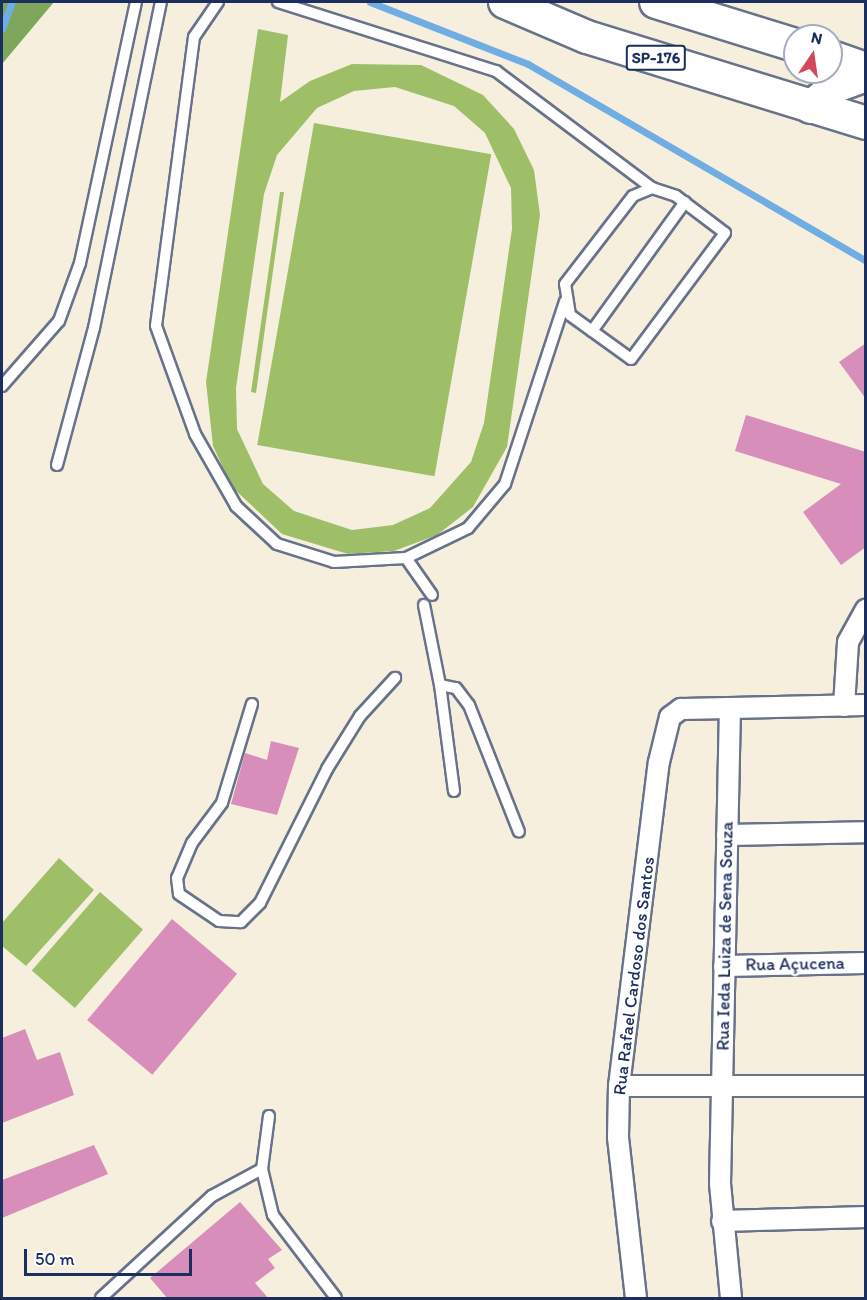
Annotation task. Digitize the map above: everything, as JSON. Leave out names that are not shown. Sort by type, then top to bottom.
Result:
[{"type":"main road","name":"SP-176","points":[[505,2],[587,37],[866,123]]},
{"type":"main road","points":[[656,2],[783,41]]},
{"type":"main road","points":[[843,61],[866,69]]},
{"type":"main road","points":[[811,107],[836,86],[866,75]]},
{"type":"street","points":[[844,706],[848,642],[866,610]]},
{"type":"street","points":[[730,708],[866,705]]},
{"type":"street","name":"Rua Ieda Luiza de Sena Souza","points":[[730,708],[721,1086],[722,1221],[731,1299]]},
{"type":"street","name":"Rua Rafael Cardoso dos Santos","points":[[636,1299],[618,1137],[619,1086],[664,737],[670,717],[681,709],[730,708]]},
{"type":"street","points":[[727,835],[866,832]]},
{"type":"street","name":"Rua Açucena","points":[[724,966],[866,963]]},
{"type":"street","points":[[619,1086],[866,1086]]},
{"type":"street","points":[[722,1221],[866,1217]]},
{"type":"lane","points":[[2,386],[58,321],[80,263],[136,2]]},
{"type":"lane","points":[[57,465],[94,328],[161,2]]},
{"type":"lane","points":[[218,2],[194,37],[156,326],[165,358],[195,434],[236,506],[278,544],[334,562],[406,558],[468,528],[505,484],[565,302],[565,284],[633,196],[652,188]]},
{"type":"lane","points":[[278,2],[496,71],[652,188],[685,202],[725,232],[631,358],[570,315],[565,302]]},
{"type":"lane","points":[[592,331],[685,202]]},
{"type":"lane","points":[[406,558],[432,595]]},
{"type":"lane","points":[[424,605],[440,685],[454,792]]},
{"type":"lane","points":[[252,704],[222,803],[192,843],[177,878],[179,894],[219,921],[241,922],[260,903],[327,769],[360,716],[395,678]]},
{"type":"lane","points":[[440,685],[456,688],[469,705],[519,832]]},
{"type":"lane","points":[[269,1116],[262,1170],[273,1215],[336,1299]]},
{"type":"lane","points":[[102,1299],[212,1196],[262,1170]]},
{"type":"green space","points":[[2,2],[54,2],[2,64]]},
{"type":"green space","points":[[258,29],[288,35],[280,102],[310,81],[352,64],[421,65],[483,95],[514,129],[534,170],[540,215],[507,447],[473,507],[437,535],[394,551],[348,554],[282,534],[232,487],[213,446],[206,382]],"holes":[[[395,87],[454,106],[485,133],[511,188],[512,229],[484,423],[471,462],[430,508],[393,525],[352,530],[294,511],[263,484],[237,429],[236,388],[264,194],[277,155],[317,108],[354,91]]]},
{"type":"green space","points":[[314,123],[491,154],[434,476],[257,445]]},
{"type":"green space","points":[[280,192],[284,192],[256,393],[251,392]]},
{"type":"green space","points":[[59,858],[94,890],[26,966],[2,946],[2,923]]},
{"type":"green space","points":[[100,892],[143,929],[75,1008],[32,970]]},
{"type":"building","points":[[866,343],[866,399],[839,362]]},
{"type":"building","points":[[746,415],[866,452],[866,547],[841,565],[803,512],[841,484],[735,451]]},
{"type":"building","points":[[271,741],[299,748],[277,815],[231,804],[245,753],[267,760]]},
{"type":"building","points":[[172,919],[237,974],[152,1075],[87,1020]]},
{"type":"building","points":[[25,1029],[37,1060],[60,1052],[74,1095],[2,1123],[2,1038]]},
{"type":"building","points":[[94,1145],[108,1174],[2,1218],[2,1180]]},
{"type":"building","points":[[240,1202],[282,1250],[268,1259],[275,1268],[255,1283],[269,1299],[168,1299],[150,1278]]},
{"type":"waterway","points":[[2,29],[12,2]]},
{"type":"waterway","points":[[370,2],[528,64],[866,261]]}]
